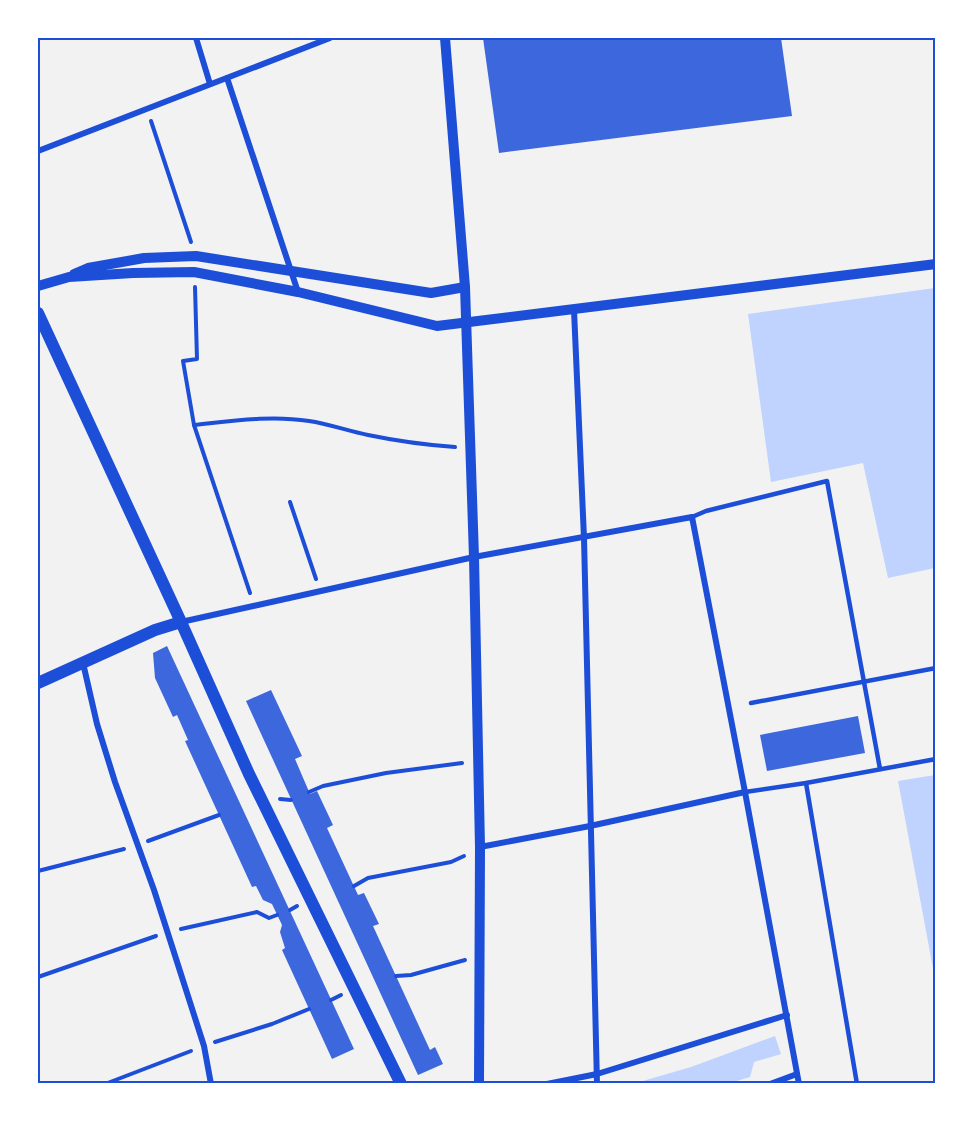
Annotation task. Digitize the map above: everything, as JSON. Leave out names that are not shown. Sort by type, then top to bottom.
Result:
[{"type":"main road","points":[[38,313],[253,782],[401,1083]]},
{"type":"main road","points":[[38,683],[155,630],[181,622]]},
{"type":"street","points":[[196,38],[210,84]]},
{"type":"street","points":[[38,151],[330,38]]},
{"type":"street","points":[[446,38],[465,287],[471,448],[480,847],[479,1083]]},
{"type":"street","points":[[227,78],[298,292]]},
{"type":"street","points":[[38,286],[69,277],[88,268],[144,258],[196,256],[431,293],[465,287]]},
{"type":"street","points":[[69,277],[194,272],[298,292],[437,326],[936,264]]},
{"type":"street","points":[[574,310],[584,538],[597,1083]]},
{"type":"street","points":[[181,622],[474,557],[692,517],[799,1083]]},
{"type":"street","points":[[83,662],[115,782],[154,890],[204,1046],[212,1083]]},
{"type":"street","points":[[480,847],[745,792]]},
{"type":"street","points":[[548,1083],[597,1074],[787,1015]]},
{"type":"street","points":[[770,1083],[798,1074]]},
{"type":"lane","points":[[692,517],[827,481],[880,769]]},
{"type":"lane","points":[[751,703],[936,668]]},
{"type":"lane","points":[[745,792],[936,759]]},
{"type":"lane","points":[[806,783],[857,1083]]},
{"type":"path","points":[[147,109],[196,256]]},
{"type":"path","points":[[194,272],[197,359],[183,361],[194,425],[254,606]]},
{"type":"path","points":[[194,425],[278,418],[336,426],[413,444],[471,448]]},
{"type":"path","points":[[290,502],[320,591]]},
{"type":"path","points":[[309,792],[323,786],[386,773],[478,761]]},
{"type":"path","points":[[354,886],[368,878],[452,862],[480,847]]},
{"type":"path","points":[[396,976],[411,975],[480,956]]},
{"type":"water","points":[[935,288],[935,568],[888,578],[863,463],[771,482],[748,314]]},
{"type":"water","points":[[936,775],[935,979],[898,781]]},
{"type":"water","points":[[775,1036],[781,1054],[754,1062],[750,1077],[730,1083],[636,1083],[691,1067]]},
{"type":"building","points":[[483,38],[781,38],[792,116],[499,153]]},
{"type":"building","points":[[167,646],[354,1049],[332,1059],[282,950],[285,948],[280,932],[282,925],[272,904],[263,900],[256,886],[252,887],[185,741],[188,740],[177,715],[173,717],[155,678],[153,653]]},
{"type":"building","points":[[271,690],[302,756],[295,759],[310,794],[317,791],[333,825],[327,828],[358,895],[364,893],[379,924],[373,926],[430,1050],[435,1047],[443,1064],[418,1075],[246,701]]},
{"type":"building","points":[[858,716],[865,753],[767,771],[760,735]]}]
